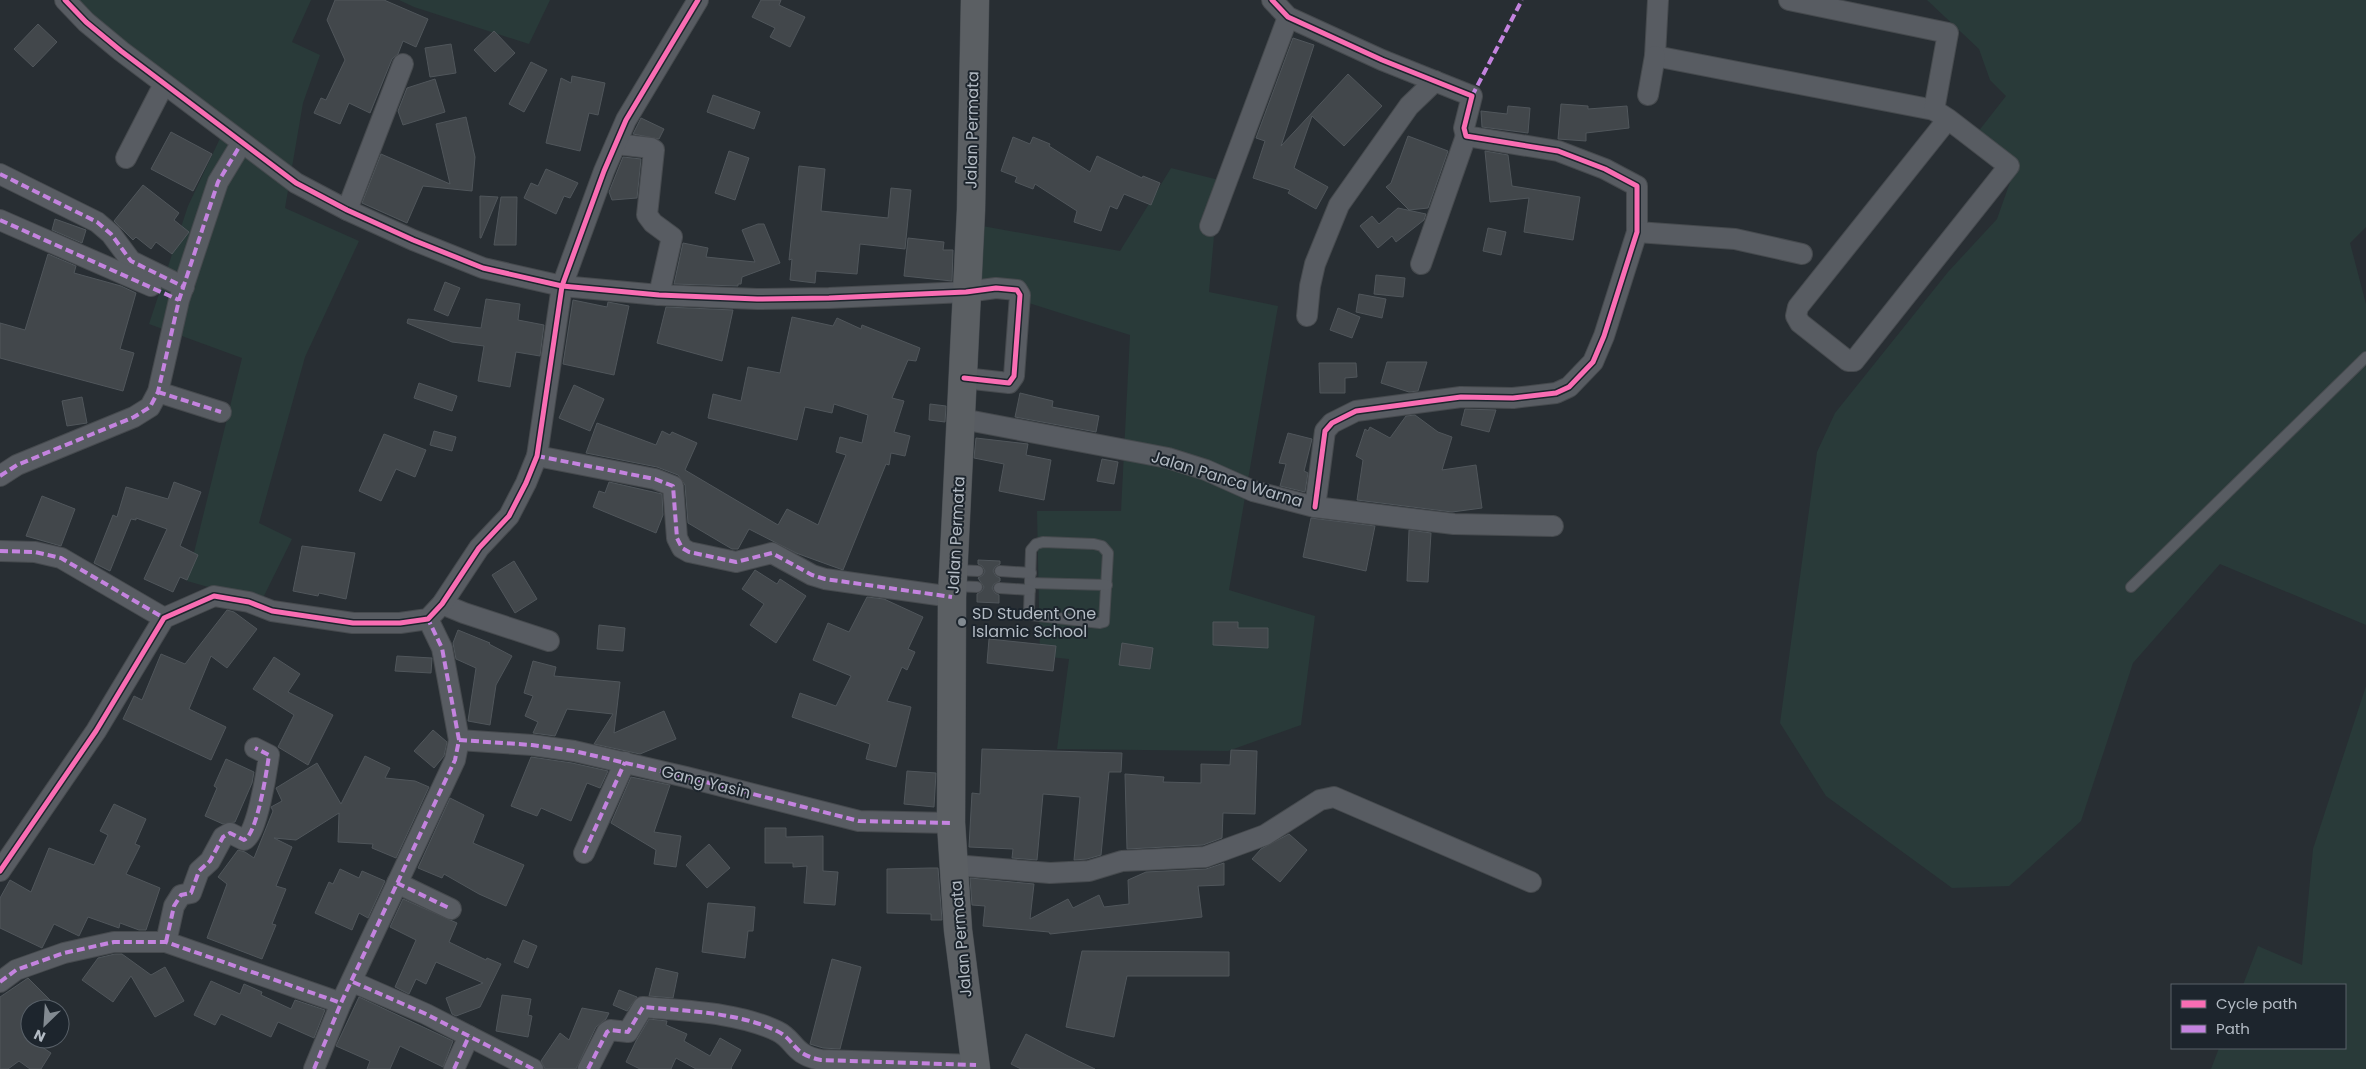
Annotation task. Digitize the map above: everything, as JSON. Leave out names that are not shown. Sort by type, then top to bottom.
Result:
[{"type":"main road","name":"Jalan Permata","points":[[975,0],[971,210],[962,419],[963,582],[951,823],[958,930],[976,1067]]},
{"type":"street","points":[[65,0],[86,22],[164,84],[241,144],[296,183],[347,210],[455,258],[483,268],[562,286],[659,295],[757,299],[966,292],[996,288],[1016,290],[1020,294],[1014,376],[1012,381],[1009,383],[964,378]]},
{"type":"street","points":[[0,871],[96,731],[164,618],[214,596],[249,602],[272,611],[353,623],[400,623],[428,619],[442,604],[479,548],[510,516],[537,456],[562,286],[626,120],[698,0]]},
{"type":"street","points":[[1272,0],[1288,16],[1382,60],[1472,96],[1464,128],[1466,136],[1421,264]]},
{"type":"street","points":[[1648,95],[1655,56],[1658,0]]},
{"type":"street","points":[[1655,56],[1941,114],[2008,163],[2008,170],[1854,361],[1848,361],[1800,323],[1796,316],[1798,307],[1941,114],[1948,33],[1789,0]]},
{"type":"street","points":[[1210,226],[1288,16]]},
{"type":"street","points":[[347,210],[404,64]]},
{"type":"street","points":[[1307,316],[1310,286],[1315,264],[1339,205],[1409,106],[1435,81]]},
{"type":"street","points":[[126,158],[164,84]]},
{"type":"street","points":[[1315,506],[1325,431],[1332,423],[1356,411],[1462,397],[1513,398],[1556,393],[1569,387],[1593,362],[1604,336],[1637,232],[1637,186],[1620,176],[1558,152],[1466,136]]},
{"type":"street","points":[[0,476],[17,465],[134,417],[150,407],[158,392],[182,293],[218,182],[241,144]]},
{"type":"street","points":[[616,144],[651,148],[654,150],[647,215],[653,223],[672,237],[659,295]]},
{"type":"street","points":[[0,174],[105,227],[132,262],[182,293]]},
{"type":"street","points":[[0,220],[182,293]]},
{"type":"street","points":[[1637,232],[1735,239],[1802,254]]},
{"type":"street","points":[[158,392],[221,412]]},
{"type":"street","name":"Jalan Panca Warna","points":[[962,419],[1168,458],[1206,470],[1253,490],[1315,506],[1454,524],[1553,526]]},
{"type":"street","points":[[537,456],[654,479],[673,486],[677,538],[682,548],[689,552],[736,562],[772,553],[812,575],[825,579],[963,582]]},
{"type":"street","points":[[0,551],[35,552],[62,558],[164,618]]},
{"type":"street","points":[[442,604],[549,641]]},
{"type":"street","points":[[314,1069],[341,1003],[353,982],[455,760],[459,740],[442,648],[428,619]]},
{"type":"street","name":"Gang Yasin","points":[[459,740],[532,745],[625,762],[850,820],[951,823]]},
{"type":"street","points":[[166,942],[174,906],[181,895],[191,892],[194,888],[200,871],[210,861],[223,836],[230,833],[244,840],[250,834],[260,806],[269,754],[255,748]]},
{"type":"street","points":[[584,853],[625,762]]},
{"type":"street","points":[[954,865],[1050,873],[1089,871],[1122,861],[1205,857],[1265,835],[1320,800],[1334,797],[1531,882]]},
{"type":"street","points":[[397,883],[451,909]]},
{"type":"street","points":[[0,982],[16,970],[64,954],[114,942],[166,942],[341,1003]]},
{"type":"street","points":[[353,982],[426,1014],[533,1069]]},
{"type":"street","points":[[588,1069],[607,1032],[610,1030],[628,1032],[643,1007],[717,1015],[747,1021],[778,1031],[800,1053],[821,1060],[976,1067]]},
{"type":"street","points":[[454,1069],[468,1036]]},
{"type":"lane","points":[[2131,587],[2366,357]]},
{"type":"lane","points":[[1043,542],[1102,546],[1108,553],[1105,619],[1100,623],[1031,615],[1030,582],[1031,550],[1036,544],[1043,542]]},
{"type":"lane","points":[[1000,571],[1030,582]]},
{"type":"lane","points":[[999,588],[1030,582],[1107,585]]},
{"type":"shaded area","points":[[57,0],[311,0],[292,42],[320,55],[303,103],[285,208],[359,241],[305,357],[259,523],[292,539],[261,602],[187,581],[242,358],[149,324],[188,206],[224,130]]},
{"type":"shaded area","points":[[399,0],[550,0],[529,44],[414,7]]},
{"type":"shaded area","points":[[1927,0],[2366,0],[2366,227],[2350,243],[2366,304],[2366,625],[2220,564],[2133,663],[2081,821],[2009,886],[1952,888],[1826,796],[1780,723],[1817,452],[1835,413],[1948,272],[1997,219],[2014,171],[1974,137],[2006,96],[1990,80],[1979,49]]},
{"type":"shaded area","points":[[1171,168],[1219,180],[1209,292],[1278,306],[1229,590],[1315,616],[1301,725],[1228,751],[1057,749],[1069,659],[1040,656],[1037,511],[1121,511],[1130,335],[975,286],[977,225],[1120,251]]},
{"type":"shaded area","points":[[2366,686],[2366,1069],[2211,1069],[2219,1049],[2346,1049],[2346,984],[2243,984],[2258,946],[2302,965],[2313,849]]},
{"type":"building","points":[[335,0],[384,0],[428,19],[416,47],[403,41],[398,54],[392,59],[370,113],[349,103],[340,124],[314,113],[321,98],[326,100],[345,60],[327,20]]},
{"type":"building","points":[[761,0],[781,0],[779,5],[805,17],[790,47],[770,37],[775,28],[752,17]]},
{"type":"building","points":[[38,24],[57,42],[33,67],[14,49]]},
{"type":"building","points":[[494,31],[515,53],[495,72],[474,50]]},
{"type":"building","points":[[1293,38],[1314,45],[1281,146],[1348,74],[1382,106],[1344,146],[1312,116],[1294,168],[1328,187],[1316,209],[1288,193],[1290,190],[1253,178],[1265,141],[1256,138]]},
{"type":"building","points":[[451,44],[456,73],[430,77],[425,48]]},
{"type":"building","points":[[531,62],[547,70],[524,112],[509,104]]},
{"type":"building","points":[[572,76],[605,83],[598,115],[589,113],[580,151],[546,143],[561,78],[571,83]]},
{"type":"building","points":[[435,79],[445,112],[403,125],[398,111],[407,88]]},
{"type":"building","points":[[713,95],[760,112],[754,129],[707,112]]},
{"type":"building","points":[[1561,104],[1588,106],[1588,109],[1627,106],[1629,128],[1586,133],[1586,141],[1558,139]]},
{"type":"building","points":[[1508,106],[1530,108],[1528,133],[1482,127],[1481,111],[1507,114]]},
{"type":"building","points":[[466,117],[475,157],[472,191],[423,186],[407,223],[362,203],[381,154],[450,184],[436,124]]},
{"type":"building","points":[[641,118],[664,129],[659,139],[633,134]]},
{"type":"building","points":[[171,132],[212,154],[193,191],[151,169]]},
{"type":"building","points":[[1408,136],[1448,151],[1428,208],[1409,210],[1386,187],[1391,183]]},
{"type":"building","points":[[1013,137],[1030,144],[1033,137],[1050,144],[1049,146],[1090,172],[1097,156],[1142,178],[1143,176],[1160,183],[1151,205],[1124,194],[1117,209],[1110,206],[1101,231],[1074,222],[1077,211],[1035,184],[1033,189],[1015,182],[1017,177],[1001,171]]},
{"type":"building","points":[[729,151],[749,158],[735,200],[715,193]]},
{"type":"building","points":[[1485,151],[1508,155],[1512,186],[1580,197],[1573,240],[1524,232],[1529,198],[1490,202]]},
{"type":"building","points":[[623,157],[641,159],[637,198],[612,200],[609,192]]},
{"type":"building","points":[[799,166],[825,169],[821,211],[888,218],[891,188],[911,190],[905,249],[860,244],[857,274],[816,271],[815,283],[790,280],[792,259],[789,260]]},
{"type":"building","points":[[546,169],[578,183],[570,198],[564,196],[556,214],[524,198],[531,183],[538,186]]},
{"type":"building","points":[[143,185],[179,213],[174,220],[189,232],[172,254],[156,242],[151,249],[136,237],[133,240],[114,221]]},
{"type":"building","points":[[480,196],[498,197],[481,238],[480,238]]},
{"type":"building","points":[[501,197],[517,197],[516,245],[494,245]]},
{"type":"building","points":[[1398,208],[1426,214],[1424,220],[1396,242],[1392,236],[1378,248],[1360,226],[1372,216],[1379,224]]},
{"type":"building","points":[[55,219],[86,230],[82,243],[52,230]]},
{"type":"building","points":[[758,224],[764,224],[780,263],[742,277],[741,284],[738,284],[738,286],[674,284],[683,243],[708,248],[706,257],[755,262],[742,230]]},
{"type":"building","points":[[1488,228],[1506,232],[1501,255],[1483,251]]},
{"type":"building","points":[[908,238],[944,242],[943,250],[953,250],[952,281],[904,276]]},
{"type":"building","points":[[48,254],[76,266],[74,273],[121,286],[136,293],[120,349],[134,353],[123,391],[0,358],[0,323],[25,330]]},
{"type":"building","points":[[1376,275],[1405,278],[1403,297],[1374,294]]},
{"type":"building","points":[[445,282],[460,288],[448,316],[434,310]]},
{"type":"building","points":[[1359,294],[1386,299],[1382,318],[1356,312]]},
{"type":"building","points":[[486,299],[520,304],[518,320],[544,325],[540,356],[516,352],[510,387],[478,381],[484,346],[452,342],[407,323],[408,319],[481,328]]},
{"type":"building","points":[[573,300],[607,307],[608,302],[629,306],[614,375],[563,364]]},
{"type":"building","points":[[666,307],[733,310],[722,361],[657,343]]},
{"type":"building","points":[[1338,308],[1360,317],[1352,338],[1330,330]]},
{"type":"building","points":[[792,317],[833,326],[837,318],[861,329],[862,325],[920,348],[916,361],[908,360],[892,398],[904,401],[894,432],[910,436],[905,456],[891,453],[889,465],[886,464],[843,570],[796,553],[749,529],[738,549],[732,549],[688,523],[685,485],[678,475],[657,467],[586,453],[597,423],[656,445],[662,431],[670,435],[672,432],[697,443],[685,470],[778,525],[787,509],[818,525],[846,455],[836,452],[840,437],[862,443],[868,415],[834,404],[832,413],[805,407],[797,440],[708,418],[713,394],[741,401],[748,367],[780,373]]},
{"type":"building","points":[[1387,362],[1427,362],[1418,391],[1409,392],[1381,383]]},
{"type":"building","points":[[1319,363],[1356,363],[1357,377],[1345,378],[1345,393],[1320,393]]},
{"type":"building","points":[[419,383],[457,396],[452,411],[414,398]]},
{"type":"building","points":[[574,385],[604,399],[590,431],[559,418]]},
{"type":"building","points":[[1020,393],[1053,401],[1052,407],[1099,416],[1096,432],[1015,417]]},
{"type":"building","points":[[82,397],[87,423],[67,426],[62,401]]},
{"type":"building","points":[[930,404],[946,406],[945,422],[929,420]]},
{"type":"building","points":[[1465,409],[1496,410],[1489,432],[1461,425]]},
{"type":"building","points":[[1415,415],[1438,432],[1452,437],[1442,470],[1476,465],[1482,508],[1452,512],[1357,500],[1363,460],[1356,456],[1365,429],[1368,431],[1370,427],[1390,438],[1406,416]]},
{"type":"building","points":[[434,431],[456,437],[452,451],[430,445]]},
{"type":"building","points":[[1288,433],[1312,439],[1304,471],[1308,473],[1305,492],[1280,486],[1286,464],[1279,463]]},
{"type":"building","points":[[384,434],[426,450],[415,477],[396,469],[381,501],[359,491]]},
{"type":"building","points":[[976,438],[1028,444],[1026,455],[1051,460],[1044,500],[999,491],[1004,464],[974,458]]},
{"type":"building","points":[[1102,459],[1118,462],[1114,484],[1097,481]]},
{"type":"building","points":[[174,482],[201,492],[180,546],[198,555],[187,580],[180,577],[173,592],[144,579],[167,529],[136,518],[136,520],[131,519],[110,571],[94,563],[113,515],[117,517],[126,487],[168,499]]},
{"type":"building","points":[[609,482],[662,494],[663,515],[656,533],[593,507],[599,491],[605,493]]},
{"type":"building","points":[[42,496],[75,509],[61,546],[26,536]]},
{"type":"building","points":[[1311,518],[1375,526],[1366,571],[1303,557]]},
{"type":"building","points":[[1409,530],[1431,533],[1428,582],[1407,581]]},
{"type":"building","points":[[302,546],[355,553],[346,599],[319,593],[318,596],[293,591]]},
{"type":"building","points":[[978,560],[1000,561],[1000,564],[993,571],[1000,578],[1000,581],[994,584],[992,588],[999,595],[999,603],[977,602],[977,594],[984,587],[978,578],[985,571],[978,564]]},
{"type":"building","points":[[514,561],[537,599],[515,613],[492,575]]},
{"type":"building","points":[[755,570],[777,584],[780,579],[806,596],[776,643],[750,625],[764,604],[742,589]]},
{"type":"building","points":[[867,597],[884,599],[923,617],[908,649],[915,652],[907,670],[902,667],[887,701],[911,707],[896,767],[866,759],[870,744],[792,717],[800,693],[836,706],[851,676],[813,660],[828,623],[849,632]]},
{"type":"building","points":[[227,610],[234,612],[257,629],[227,668],[211,656],[189,709],[226,727],[211,760],[123,719],[134,696],[142,700],[161,654],[185,664]]},
{"type":"building","points":[[1213,622],[1238,622],[1238,628],[1268,628],[1268,648],[1213,645]]},
{"type":"building","points":[[599,625],[625,628],[623,651],[597,649]]},
{"type":"building","points":[[458,630],[490,643],[512,656],[496,685],[490,725],[468,721],[476,668],[456,659],[453,643]]},
{"type":"building","points":[[989,639],[1056,646],[1053,671],[987,663]]},
{"type":"building","points":[[1122,643],[1153,648],[1150,669],[1119,665]]},
{"type":"building","points":[[397,656],[432,658],[431,673],[395,671]]},
{"type":"building","points":[[274,657],[300,674],[288,692],[333,715],[308,765],[278,747],[294,715],[253,689]]},
{"type":"building","points":[[533,661],[556,667],[554,676],[620,682],[614,733],[664,711],[676,739],[640,754],[594,744],[613,714],[567,709],[555,736],[533,733],[538,722],[525,716],[533,696],[524,693]]},
{"type":"building","points":[[433,730],[447,742],[444,756],[434,768],[414,751]]},
{"type":"building","points":[[982,749],[1122,753],[1121,772],[1109,772],[1101,855],[1074,860],[1080,797],[1043,794],[1037,860],[1012,858],[1013,849],[969,847],[972,793],[980,794]]},
{"type":"building","points":[[1231,750],[1257,751],[1255,814],[1223,813],[1222,838],[1203,845],[1127,849],[1125,774],[1164,777],[1163,782],[1201,783],[1201,764],[1230,765]]},
{"type":"building","points":[[365,756],[390,768],[385,778],[415,781],[429,787],[396,858],[372,848],[373,844],[338,842],[339,813],[296,840],[274,838],[292,847],[276,886],[286,889],[272,924],[276,925],[262,959],[207,938],[227,884],[218,877],[238,850],[254,858],[273,811],[271,807],[282,801],[276,788],[317,763],[341,804]]},
{"type":"building","points":[[531,757],[608,771],[600,788],[587,783],[571,821],[541,808],[537,816],[511,806]]},
{"type":"building","points":[[226,759],[254,772],[252,783],[235,822],[223,824],[205,816],[217,788],[214,786]]},
{"type":"building","points":[[907,771],[936,773],[934,807],[904,804]]},
{"type":"building","points":[[631,777],[670,785],[654,832],[681,836],[676,867],[654,864],[656,850],[611,823]]},
{"type":"building","points":[[450,798],[484,815],[473,843],[524,865],[506,906],[479,894],[444,874],[442,878],[418,868]]},
{"type":"building","points":[[114,804],[146,819],[135,844],[140,846],[126,874],[160,888],[146,930],[139,930],[120,923],[119,928],[88,917],[79,936],[54,924],[42,948],[0,928],[0,898],[10,880],[31,892],[49,848],[94,865],[108,835],[100,831]]},
{"type":"building","points":[[765,828],[786,828],[786,837],[823,836],[823,871],[838,872],[835,905],[804,903],[807,866],[793,867],[793,863],[765,863]]},
{"type":"building","points":[[1289,834],[1307,850],[1280,882],[1252,859],[1261,849]]},
{"type":"building","points":[[709,844],[730,868],[707,888],[686,865]]},
{"type":"building","points":[[1224,863],[1224,885],[1198,886],[1202,917],[1050,934],[1049,932],[983,926],[985,906],[972,905],[970,878],[1034,884],[1030,919],[1068,899],[1073,908],[1099,895],[1104,907],[1129,904],[1128,880],[1146,872],[1206,869]]},
{"type":"building","points":[[938,868],[942,920],[931,920],[931,914],[887,913],[887,869]]},
{"type":"building","points":[[340,869],[359,878],[362,871],[385,881],[368,918],[359,913],[352,930],[315,913],[329,882],[333,884]]},
{"type":"building","points":[[403,899],[457,923],[449,942],[486,960],[487,958],[501,964],[480,1007],[456,1016],[452,1014],[446,998],[483,983],[436,962],[426,984],[416,979],[409,994],[395,987],[416,940],[390,927]]},
{"type":"building","points":[[708,903],[755,907],[753,931],[748,931],[745,958],[702,952]]},
{"type":"building","points":[[523,940],[537,946],[528,968],[514,962]]},
{"type":"building","points":[[1082,951],[1229,952],[1229,976],[1127,976],[1114,1037],[1066,1027]]},
{"type":"building","points":[[122,954],[151,975],[165,967],[184,1001],[155,1017],[131,976],[113,1002],[82,980],[98,958]]},
{"type":"building","points":[[832,959],[861,967],[840,1049],[823,1048],[810,1044]]},
{"type":"building","points":[[656,968],[678,973],[673,998],[649,996]]},
{"type":"building","points":[[28,978],[49,999],[20,999],[20,1049],[45,1049],[51,1053],[41,1069],[30,1069],[19,1061],[8,1069],[0,1069],[0,997]]},
{"type":"building","points":[[211,981],[240,994],[244,984],[262,992],[261,995],[291,1009],[295,1000],[325,1010],[314,1038],[278,1022],[271,1037],[221,1014],[215,1025],[194,1015]]},
{"type":"building","points":[[619,990],[637,997],[627,1011],[613,1005]]},
{"type":"building","points":[[502,995],[531,999],[528,1015],[532,1016],[528,1037],[496,1031]]},
{"type":"building","points":[[359,997],[453,1041],[443,1067],[400,1046],[390,1069],[367,1069],[370,1061],[336,1046]]},
{"type":"building","points":[[582,1008],[609,1013],[606,1019],[596,1027],[576,1069],[545,1069],[541,1061],[560,1033],[569,1040]]},
{"type":"building","points":[[649,1019],[667,1021],[666,1025],[687,1034],[684,1041],[710,1056],[720,1038],[741,1050],[732,1069],[696,1069],[676,1058],[671,1069],[640,1069],[626,1062]]},
{"type":"building","points":[[1026,1034],[1095,1069],[1021,1069],[1011,1064]]},
{"type":"marked path","points":[[1472,96],[1522,0]]},
{"type":"marked path","points":[[0,476],[17,465],[134,417],[150,407],[158,392],[179,300],[218,182],[241,144]]},
{"type":"marked path","points":[[0,174],[97,222],[111,234],[131,261],[184,287]]},
{"type":"marked path","points":[[0,220],[179,300]]},
{"type":"marked path","points":[[158,392],[221,412]]},
{"type":"marked path","points":[[537,456],[655,479],[673,486],[677,538],[682,548],[689,552],[736,562],[772,553],[812,575],[825,579],[952,597]]},
{"type":"marked path","points":[[0,551],[35,552],[61,558],[164,618]]},
{"type":"marked path","points":[[314,1069],[341,1003],[455,760],[459,740],[442,648],[428,619]]},
{"type":"marked path","points":[[459,740],[532,745],[574,751],[859,821],[951,823]]},
{"type":"marked path","points":[[166,942],[174,906],[181,895],[191,893],[199,871],[210,861],[223,837],[230,833],[244,840],[249,836],[261,801],[269,755],[255,748]]},
{"type":"marked path","points":[[584,853],[625,762]]},
{"type":"marked path","points":[[397,883],[451,909]]},
{"type":"marked path","points":[[0,982],[16,970],[64,953],[114,942],[166,942],[341,1003]]},
{"type":"marked path","points":[[353,982],[426,1014],[533,1069]]},
{"type":"marked path","points":[[588,1069],[607,1032],[610,1030],[628,1032],[643,1007],[711,1013],[762,1025],[788,1038],[804,1054],[821,1060],[976,1065]]},
{"type":"marked path","points":[[454,1069],[469,1036]]},
{"type":"cycle path","points":[[65,0],[86,22],[121,51],[296,183],[347,210],[413,240],[483,268],[562,286],[659,295],[757,299],[829,298],[966,292],[996,288],[1017,290],[1020,295],[1014,376],[1009,383],[964,378]]},
{"type":"cycle path","points":[[0,871],[96,731],[164,618],[214,596],[249,602],[272,611],[353,623],[400,623],[428,619],[442,604],[479,548],[509,516],[526,483],[537,456],[562,286],[604,171],[626,120],[698,0]]},
{"type":"cycle path","points":[[1272,0],[1288,17],[1382,60],[1472,96],[1464,128],[1466,136],[1558,151],[1605,169],[1637,186],[1637,232],[1604,336],[1593,362],[1569,387],[1556,393],[1513,398],[1461,397],[1356,411],[1332,423],[1325,431],[1315,507]]},
{"type":"place","name":"SD Student One Islamic School","points":[[962,622]]}]
